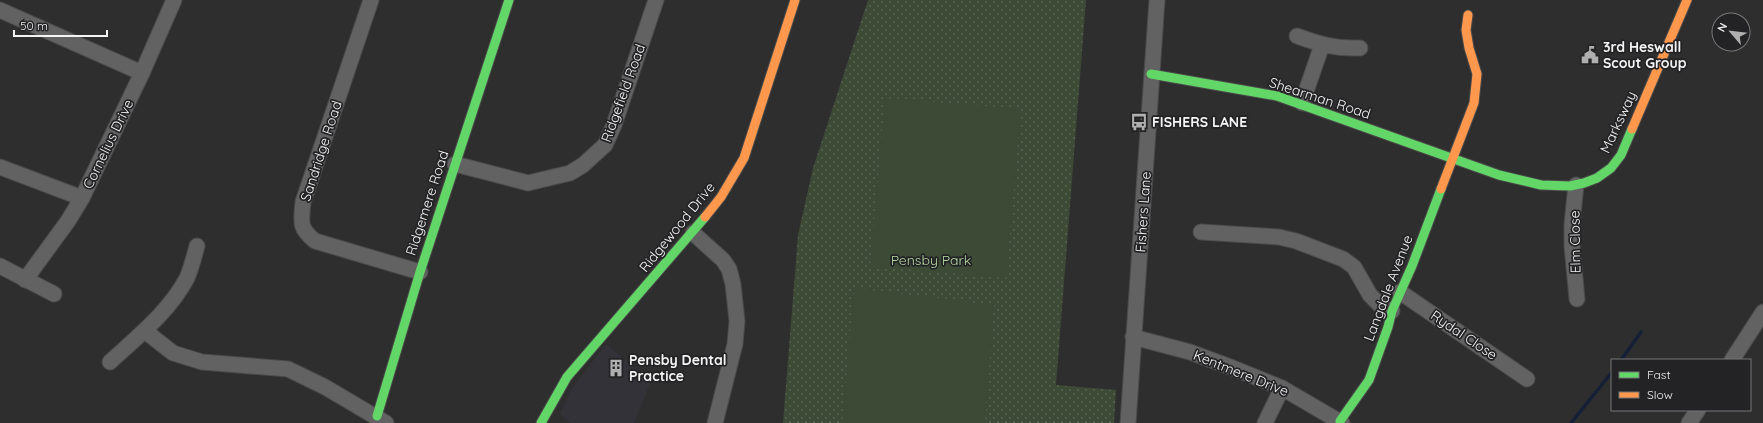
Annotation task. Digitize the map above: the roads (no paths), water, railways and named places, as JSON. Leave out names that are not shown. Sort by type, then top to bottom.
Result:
[{"type":"street","name":"Cornelius Drive","points":[[26,280],[68,221],[82,198],[142,73],[174,0]]},
{"type":"street","name":"Sandridge Road","points":[[371,0],[302,202],[301,221],[305,233],[316,241],[420,272]]},
{"type":"street","name":"Ridgemere Road","points":[[382,420],[420,272],[508,0]]},
{"type":"street","name":"Ridgefield Road","points":[[455,164],[528,183],[570,173],[583,165],[605,145],[614,124],[656,0]]},
{"type":"street","name":"Ridgewood Drive","points":[[542,423],[567,378],[693,234],[721,197],[744,158],[795,0]]},
{"type":"street","name":"Fishers Lane","points":[[1128,423],[1157,0]]},
{"type":"street","name":"Marksway","points":[[1452,158],[1523,182],[1565,186],[1576,185],[1600,176],[1610,169],[1621,155],[1687,0]]},
{"type":"street","points":[[0,10],[142,73]]},
{"type":"street","name":"Langdale Avenue","points":[[1341,422],[1369,380],[1388,327],[1392,311],[1412,266],[1474,103],[1477,74],[1469,48],[1466,30],[1468,15]]},
{"type":"street","points":[[1297,36],[1322,45],[1344,48],[1360,48]]},
{"type":"street","points":[[1302,103],[1322,45]]},
{"type":"street","name":"Shearman Road","points":[[1151,74],[1277,96],[1302,103],[1452,158]]},
{"type":"street","points":[[0,167],[82,198]]},
{"type":"street","name":"Elm Close","points":[[1576,185],[1572,224],[1572,246],[1577,299]]},
{"type":"street","points":[[1201,232],[1279,237],[1343,259],[1354,266],[1370,294],[1380,305],[1392,311]]},
{"type":"street","points":[[693,234],[730,269],[733,284],[737,321],[735,344],[715,423]]},
{"type":"street","points":[[110,362],[145,331],[172,301],[187,278],[197,246]]},
{"type":"street","points":[[0,266],[54,294]]},
{"type":"street","name":"Rydal Close","points":[[1400,292],[1529,379]]},
{"type":"street","points":[[1733,359],[1763,312]]},
{"type":"street","points":[[145,331],[173,353],[202,362],[288,369],[382,420]]},
{"type":"street","name":"Kentmere Drive","points":[[1133,337],[1190,352],[1282,388],[1341,422]]},
{"type":"street","points":[[1265,423],[1282,388]]},
{"type":"street","points":[[1689,423],[1697,411]]},
{"type":"waterway","points":[[1622,359],[1641,332]]},
{"type":"waterway","points":[[1571,423],[1611,373]]},
{"type":"place","name":"3rd Heswall Scout Group","points":[[1590,55]]},
{"type":"place","name":"FISHERS LANE","points":[[1139,122]]},
{"type":"place","name":"Pensby Dental Practice","points":[[616,368]]},
{"type":"park label","name":"Pensby Park","points":[[931,260]]}]
